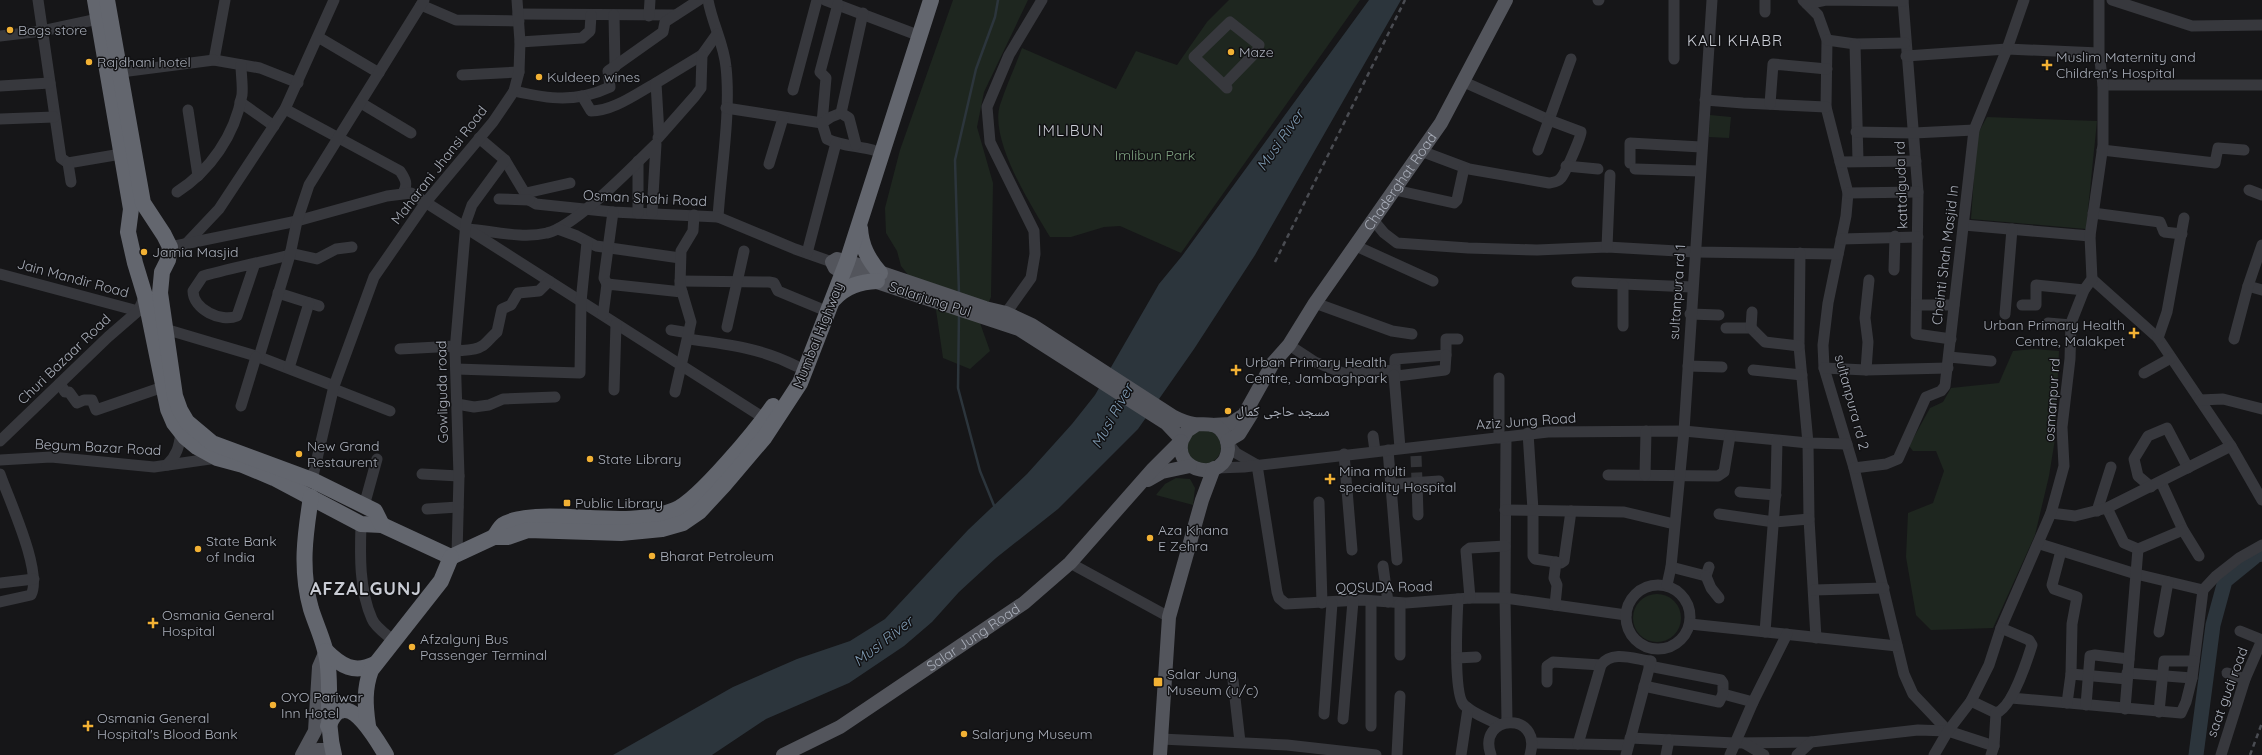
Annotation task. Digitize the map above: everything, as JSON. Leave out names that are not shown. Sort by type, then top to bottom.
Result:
[{"type":"highway","points":[[95,0],[121,154],[138,208],[164,235],[170,247],[168,260],[162,272],[160,293],[175,396],[180,410],[187,422],[212,443],[312,480],[374,511],[382,525]]},
{"type":"highway","points":[[107,0],[121,72],[138,208],[128,232],[142,303],[164,387],[168,409],[174,424],[181,433],[197,447],[217,458],[243,465],[311,497],[361,524],[382,525],[454,556],[441,581],[375,664],[366,686],[364,701],[368,726]]},
{"type":"highway","name":"Mumbai Highway","points":[[839,264],[860,222],[915,34],[922,0]]},
{"type":"highway","name":"Mumbai Highway","points":[[609,525],[662,529],[683,523],[699,512],[764,438],[791,398],[800,383],[839,264],[873,150],[915,34],[931,0]]},
{"type":"highway","points":[[825,305],[851,286],[878,277],[864,250],[860,236],[860,222]]},
{"type":"highway","name":"Mumbai Highway","points":[[454,556],[494,537],[508,537],[528,530],[609,525],[659,515],[683,505],[737,451],[784,391],[825,305]]},
{"type":"highway","points":[[311,497],[305,534],[306,577],[311,608],[326,651],[328,667],[328,726],[334,752]]},
{"type":"highway","points":[[326,651],[342,666],[348,668],[366,668],[375,664]]},
{"type":"highway","points":[[328,726],[336,713],[343,710],[351,713],[368,726],[386,755]]},
{"type":"main road","name":"Chaderghat Road","points":[[1212,424],[1230,424],[1244,415],[1273,363],[1285,351],[1316,303],[1441,123],[1506,0]]},
{"type":"main road","name":"Salarjung Pul","points":[[839,264],[984,312]]},
{"type":"main road","points":[[984,312],[1006,313],[1170,420],[1196,424],[1212,424],[1220,429],[1228,442],[1226,457],[1215,468],[1202,500],[1169,617],[1160,755]]},
{"type":"main road","points":[[984,312],[1044,339]]},
{"type":"main road","name":"Chaderghat Road","points":[[1228,442],[1239,434],[1247,422],[1280,367],[1285,351]]},
{"type":"main road","points":[[1170,420],[1181,440],[1181,450],[1184,459],[1198,470],[1215,468]]},
{"type":"main road","points":[[1181,440],[1187,431],[1196,424]]},
{"type":"main road","name":"Salar Jung Road","points":[[783,755],[840,727],[1024,603],[1070,562],[1181,440]]},
{"type":"main road","points":[[1191,466],[1201,488],[1202,500]]},
{"type":"main road","name":"Salar Jung Road","points":[[1138,487],[1162,472],[1191,466]]},
{"type":"main road","points":[[302,755],[315,731],[319,667],[326,651]]},
{"type":"main road","points":[[310,755],[318,750],[334,752]]},
{"type":"street","points":[[38,0],[61,158],[68,162],[121,154]]},
{"type":"street","points":[[214,60],[225,0]]},
{"type":"street","points":[[185,245],[219,209],[286,109],[334,0]]},
{"type":"street","name":"Maharani Jhansi Road","points":[[312,480],[334,388],[374,277],[426,202],[479,138],[514,91],[519,72],[520,42],[517,0]]},
{"type":"street","points":[[649,16],[650,0]]},
{"type":"street","points":[[514,91],[546,99],[569,99],[610,87],[608,71],[645,43],[663,32],[665,22],[676,15],[688,3],[699,0]]},
{"type":"street","points":[[708,0],[717,34],[723,45],[726,69],[726,108],[718,217]]},
{"type":"street","points":[[793,90],[817,0]]},
{"type":"street","points":[[825,0],[863,13],[915,34]]},
{"type":"street","points":[[1006,313],[1030,278],[1035,254],[1034,231],[990,142],[987,107],[1009,55],[1042,0]]},
{"type":"street","points":[[1674,0],[1674,59]]},
{"type":"street","name":"sultanpura rd 1","points":[[1667,585],[1671,567],[1684,432],[1690,314],[1712,0]]},
{"type":"street","points":[[1765,12],[1766,0]]},
{"type":"street","points":[[1805,2],[1826,0],[1903,0]]},
{"type":"street","name":"kattalguda rd","points":[[1903,0],[1906,56],[1914,133],[1918,192],[1916,334],[1951,339]]},
{"type":"street","name":"Cheinti Shah Masjid ln","points":[[1854,468],[1886,464],[1898,459],[1926,397],[1946,386],[1974,130],[2007,49],[2024,0]]},
{"type":"street","points":[[2099,0],[2100,53],[2104,85],[2102,150],[2090,236],[2092,279],[2158,338],[2231,446],[2262,500]]},
{"type":"street","points":[[2112,0],[2192,26],[2262,25]]},
{"type":"street","name":"sultanpura rd 2","points":[[1805,2],[1818,15],[1827,40],[1826,106],[1848,193],[1841,239],[1827,310],[1823,345],[1824,368],[1854,468],[1904,674],[1913,694],[1948,731]]},
{"type":"street","points":[[241,406],[290,254],[297,221],[309,185],[423,3],[456,20],[591,15],[676,15]]},
{"type":"street","points":[[838,4],[820,72],[826,78],[822,123],[824,134],[827,139],[836,143],[856,145],[873,150]]},
{"type":"street","points":[[842,112],[863,13]]},
{"type":"street","points":[[520,42],[582,38],[590,31],[591,15]]},
{"type":"street","points":[[614,15],[615,67]]},
{"type":"street","points":[[0,36],[42,31],[98,19]]},
{"type":"street","points":[[1230,22],[1259,45],[1257,50],[1225,87],[1194,57],[1230,22]]},
{"type":"street","points":[[582,96],[591,111],[596,111],[615,105],[702,56],[717,34]]},
{"type":"street","points":[[318,37],[378,74]]},
{"type":"street","points":[[1827,40],[1855,44],[1905,43]]},
{"type":"street","points":[[1855,44],[1856,132],[1858,161]]},
{"type":"street","points":[[1906,56],[2007,49],[2100,53]]},
{"type":"street","points":[[465,229],[525,234],[547,234],[558,230],[586,210],[638,161],[696,96],[701,88],[702,56]]},
{"type":"street","points":[[1538,150],[1572,59]]},
{"type":"street","points":[[121,72],[214,60],[260,68],[298,83]]},
{"type":"street","points":[[1770,104],[1773,64],[1827,69]]},
{"type":"street","points":[[177,192],[198,176],[215,157],[231,132],[242,95],[241,65]]},
{"type":"street","points":[[462,75],[519,72]]},
{"type":"street","points":[[1421,151],[1464,168],[1550,182],[1561,179],[1579,142],[1581,132],[1549,120],[1464,82]]},
{"type":"street","points":[[0,86],[50,83]]},
{"type":"street","points":[[652,213],[658,139],[656,83]]},
{"type":"street","points":[[2104,85],[2262,85]]},
{"type":"street","points":[[1705,100],[1826,106]]},
{"type":"street","points":[[240,102],[274,126]]},
{"type":"street","points":[[361,103],[410,133]]},
{"type":"street","points":[[726,108],[822,123],[842,112]]},
{"type":"street","points":[[286,109],[400,171],[406,180],[406,187],[403,194]]},
{"type":"street","points":[[188,110],[198,176]]},
{"type":"street","points":[[842,112],[849,118],[856,145]]},
{"type":"street","points":[[0,119],[54,117]]},
{"type":"street","points":[[769,164],[783,118]]},
{"type":"street","points":[[1856,132],[1914,133],[1974,130]]},
{"type":"street","points":[[479,138],[505,160],[528,196]]},
{"type":"street","points":[[807,253],[836,143]]},
{"type":"street","points":[[1700,171],[1632,166],[1630,143],[1701,147]]},
{"type":"street","points":[[2102,150],[2215,163],[2218,148],[2244,150]]},
{"type":"street","name":"Gowliguda road","points":[[454,556],[459,476],[456,349],[465,229],[469,210],[505,160]]},
{"type":"street","points":[[638,161],[638,212]]},
{"type":"street","points":[[1840,162],[1916,161]]},
{"type":"street","points":[[68,162],[71,182]]},
{"type":"street","points":[[1566,166],[1598,169]]},
{"type":"street","points":[[1395,190],[1454,203],[1457,200],[1464,168]]},
{"type":"street","points":[[1607,248],[1610,176]]},
{"type":"street","points":[[499,199],[528,196],[570,184]]},
{"type":"street","points":[[2249,190],[2262,195]]},
{"type":"street","points":[[1848,193],[1918,192]]},
{"type":"street","points":[[170,247],[297,221],[411,193],[465,229],[764,418]]},
{"type":"street","name":"Osman Shahi Road","points":[[528,196],[543,206],[613,212],[718,217],[807,253],[839,264]]},
{"type":"street","points":[[603,315],[607,284],[604,278],[613,212]]},
{"type":"street","points":[[2093,213],[2160,222],[2164,232],[2182,234]]},
{"type":"street","points":[[675,392],[680,364],[691,322],[681,287],[680,258],[682,246],[693,231],[694,215]]},
{"type":"street","points":[[2158,338],[2167,312],[2184,218]]},
{"type":"street","points":[[1374,221],[1384,233],[1397,243],[1468,248],[1538,250],[1607,248],[1695,252],[1838,254]]},
{"type":"street","points":[[1964,225],[2090,236]]},
{"type":"street","points":[[2005,314],[2012,229]]},
{"type":"street","points":[[558,230],[577,236],[587,242],[609,248],[680,258]]},
{"type":"street","points":[[1841,239],[1895,236],[1918,237]]},
{"type":"street","points":[[1894,270],[1895,236]]},
{"type":"street","points":[[456,369],[580,373],[581,302],[587,242]]},
{"type":"street","points":[[2234,339],[2248,286],[2262,245]]},
{"type":"street","points":[[1356,246],[1433,281]]},
{"type":"street","points":[[255,263],[237,316],[232,318],[223,318],[200,308],[195,302],[193,291],[203,276],[290,254],[317,259],[336,249],[352,247]]},
{"type":"street","points":[[727,327],[744,251]]},
{"type":"street","points":[[1800,253],[1799,346],[1808,443],[1809,519],[1816,638]]},
{"type":"street","name":"Jain Mandir Road","points":[[0,274],[142,303]]},
{"type":"street","name":"osmanpur rd","points":[[1934,755],[1948,731],[1971,701],[1989,665],[2001,628],[2040,544],[2051,513],[2064,466],[2062,427],[2070,359],[2071,325],[2084,290],[2092,279]]},
{"type":"street","points":[[1866,370],[1868,342],[1865,318],[1868,280]]},
{"type":"street","points":[[400,349],[478,348],[484,345],[488,338],[497,332],[502,309],[511,305],[518,293],[539,291],[549,281]]},
{"type":"street","points":[[607,284],[681,287],[737,281],[769,282],[774,283],[778,291],[825,305]]},
{"type":"street","points":[[1577,282],[1692,287]]},
{"type":"street","points":[[1623,285],[1623,326]]},
{"type":"street","points":[[2022,305],[2036,305],[2036,285],[2084,290]]},
{"type":"street","points":[[2248,286],[2262,290]]},
{"type":"street","points":[[278,293],[314,304],[289,368]]},
{"type":"street","name":"Churi Bazaar Road","points":[[0,441],[142,303]]},
{"type":"street","points":[[1316,303],[1392,331],[1412,334]]},
{"type":"street","points":[[1917,305],[1954,305]]},
{"type":"street","points":[[1751,328],[1752,312]]},
{"type":"street","points":[[1690,314],[1719,315]]},
{"type":"street","points":[[2048,323],[2071,325]]},
{"type":"street","points":[[614,390],[616,324]]},
{"type":"street","points":[[1726,328],[1751,328],[1765,342],[1799,346]]},
{"type":"street","points":[[165,329],[289,368],[390,411]]},
{"type":"street","points":[[672,330],[688,336],[766,352],[796,366]]},
{"type":"street","points":[[1285,351],[1343,373],[1444,370],[1446,340],[1458,339]]},
{"type":"street","points":[[1397,560],[1394,449],[1395,359],[1446,355]]},
{"type":"street","points":[[2144,373],[2171,358]]},
{"type":"street","points":[[1824,368],[1866,370],[1948,363],[1991,362]]},
{"type":"street","points":[[1688,366],[1722,367]]},
{"type":"street","points":[[1753,370],[1802,375]]},
{"type":"street","points":[[1499,378],[1505,510],[1503,723]]},
{"type":"street","points":[[60,383],[65,392],[69,392],[77,402],[92,400],[96,410],[164,387]]},
{"type":"street","points":[[457,404],[474,407],[489,405],[503,399],[554,397]]},
{"type":"street","points":[[2200,400],[2222,399],[2262,409]]},
{"type":"street","points":[[2188,468],[2167,428],[2148,436],[2134,459],[2138,476],[2156,484],[2199,556]]},
{"type":"street","points":[[1645,475],[1646,431]]},
{"type":"street","name":"Aziz Jung Road","points":[[1215,468],[1257,465],[1394,449],[1416,451],[1528,433],[1646,431],[1684,432],[1777,441],[1846,444]]},
{"type":"street","points":[[167,465],[175,458],[179,449],[181,433]]},
{"type":"street","points":[[1528,433],[1533,510],[1534,558],[1556,562],[1565,560],[1571,511]]},
{"type":"street","points":[[1373,436],[1376,451]]},
{"type":"street","points":[[1608,475],[1722,475],[1726,467],[1730,436]]},
{"type":"street","points":[[1765,632],[1776,495],[1777,441]]},
{"type":"street","points":[[1228,442],[1246,460],[1257,465]]},
{"type":"street","points":[[2051,513],[2075,516],[2102,509],[2156,484],[2231,446]]},
{"type":"street","points":[[1344,454],[1352,550]]},
{"type":"street","name":"Begum Bazar Road","points":[[0,460],[51,457],[154,467],[217,458]]},
{"type":"street","points":[[364,506],[377,459]]},
{"type":"street","name":"QQSUDA Road","points":[[1257,465],[1279,598],[1286,604],[1504,598],[1626,615]]},
{"type":"street","points":[[2111,467],[2102,509],[2124,542],[2138,549],[2183,530]]},
{"type":"street","points":[[0,474],[23,537],[34,579],[31,595],[0,602]]},
{"type":"street","points":[[422,474],[459,476]]},
{"type":"street","points":[[1396,484],[1439,481]]},
{"type":"street","points":[[1417,482],[1418,515]]},
{"type":"street","points":[[1740,492],[1776,495]]},
{"type":"street","points":[[1320,502],[1327,603],[1324,714]]},
{"type":"street","points":[[427,509],[458,507]]},
{"type":"street","points":[[1505,510],[1624,512],[1674,524]]},
{"type":"street","points":[[1719,514],[1774,522],[1809,519]]},
{"type":"street","points":[[361,524],[360,546],[363,584],[372,620],[394,641]]},
{"type":"street","points":[[2040,544],[2136,574],[2203,590]]},
{"type":"street","points":[[2011,698],[2181,713],[2186,702],[2192,678],[2203,590],[2216,576],[2239,558],[2262,545]]},
{"type":"street","points":[[1470,598],[1466,551],[1470,548],[1504,546]]},
{"type":"street","points":[[2125,709],[2138,549]]},
{"type":"street","points":[[2061,551],[2052,585],[2054,589],[2077,597],[2072,624],[2067,704]]},
{"type":"street","points":[[1070,562],[1169,617]]},
{"type":"street","points":[[1555,605],[1557,585],[1554,578],[1556,562]]},
{"type":"street","points":[[1383,566],[1394,602],[1400,655]]},
{"type":"street","points":[[1671,567],[1708,571],[1711,588],[1719,598]]},
{"type":"street","points":[[0,583],[34,579]]},
{"type":"street","points":[[2159,632],[2168,582]]},
{"type":"street","points":[[1656,584],[1667,585],[1676,589],[1684,597],[1689,606],[1690,624],[1686,633],[1672,646],[1654,648],[1643,646],[1633,637],[1627,625],[1626,615],[1629,603],[1635,594],[1645,587],[1656,584]]},
{"type":"street","points":[[1814,590],[1884,588]]},
{"type":"street","points":[[1458,599],[1457,658],[1460,700],[1468,708],[1503,723],[1520,724],[1529,731],[1533,743],[1530,755]]},
{"type":"street","points":[[1343,719],[1353,601]]},
{"type":"street","points":[[1371,601],[1372,726]]},
{"type":"street","points":[[1690,624],[1897,646]]},
{"type":"street","points":[[1971,701],[1996,713],[2002,711],[2011,698],[2032,645],[2030,640],[2001,628]]},
{"type":"street","points":[[2240,631],[2262,640]]},
{"type":"street","points":[[1730,755],[1739,743],[1753,702],[1787,634]]},
{"type":"street","name":"saat gudi road","points":[[2221,755],[2245,679],[2262,640]]},
{"type":"street","points":[[1628,746],[1654,648]]},
{"type":"street","points":[[2086,705],[2090,658],[2092,655],[2129,659]]},
{"type":"street","points":[[1578,744],[1601,665],[1605,660],[1613,656],[1721,680],[1724,683],[1723,694],[1719,702],[1644,686]]},
{"type":"street","points":[[1457,658],[1476,657]]},
{"type":"street","points":[[2159,712],[2164,661],[2194,661]]},
{"type":"street","points":[[1547,682],[1547,666],[1553,662],[1601,665]]},
{"type":"street","points":[[2227,673],[2245,679]]},
{"type":"street","points":[[2070,674],[2088,676],[2162,676],[2192,678]]},
{"type":"street","points":[[1233,680],[1240,742]]},
{"type":"street","points":[[1723,694],[1753,702]]},
{"type":"street","points":[[1397,755],[1400,696]]},
{"type":"street","points":[[1461,755],[1468,708]]},
{"type":"street","points":[[1533,743],[1628,746],[1669,740],[1739,743],[1811,742],[1918,730],[1948,731],[1992,750],[1996,713]]},
{"type":"street","points":[[1491,755],[1488,741],[1492,732],[1503,723]]},
{"type":"street","points":[[1161,739],[1240,742],[1294,750],[1376,755]]},
{"type":"street","points":[[1666,755],[1669,740]]},
{"type":"street","points":[[1797,755],[1811,742]]},
{"type":"street","points":[[1739,743],[1764,755]]},
{"type":"green space","points":[[953,0],[1028,0],[984,92],[977,127],[993,183],[991,297],[980,323],[990,351],[970,369],[943,358],[936,310],[901,266],[897,251],[886,233],[885,208],[900,150]]},
{"type":"green space","name":"Imlibun Park","points":[[1229,0],[1360,0],[1181,253],[1120,226],[1104,227],[1071,237],[1050,237],[1014,173],[1006,154],[998,119],[1000,105],[1022,48],[1116,89],[1136,51],[1177,65],[1207,22]]},
{"type":"green space","points":[[1710,115],[1731,117],[1729,138],[1709,137]]},
{"type":"green space","points":[[1987,117],[2097,121],[2086,229],[1971,219],[1977,135]]},
{"type":"green space","points":[[2034,349],[2059,351],[2055,439],[2049,476],[2035,535],[1993,628],[1931,630],[1916,615],[1906,557],[1908,513],[1933,503],[1944,471],[1936,451],[1913,451],[1909,446],[1930,408],[1943,402],[1951,388],[1999,383],[2013,351]]},
{"type":"green space","points":[[1201,430],[1207,430],[1216,435],[1220,441],[1220,453],[1216,459],[1207,464],[1201,464],[1192,459],[1187,450],[1187,444],[1192,435]]},
{"type":"green space","points":[[1176,478],[1190,479],[1195,488],[1193,505],[1156,495],[1165,484]]},
{"type":"green space","points":[[1652,594],[1662,594],[1671,598],[1677,604],[1681,613],[1681,623],[1677,632],[1671,638],[1662,642],[1652,642],[1643,638],[1637,632],[1633,623],[1633,613],[1637,604],[1643,598]]},
{"type":"water","name":"Musi River","points":[[1369,0],[1401,0],[1255,255],[1194,349],[1138,429],[1058,509],[996,558],[959,592],[932,622],[904,646],[849,683],[766,719],[712,755],[613,755],[733,687],[797,659],[850,641],[885,619],[968,530],[1027,474],[1072,424],[1095,395],[1159,284],[1182,256]]},
{"type":"waterway","points":[[959,294],[955,160],[976,69],[995,17],[998,0]]},
{"type":"waterway","points":[[959,313],[958,388],[980,471],[995,508]]},
{"type":"waterway","points":[[2196,755],[2213,625],[2225,581],[2257,555],[2262,554]]},
{"type":"tunnel","points":[[1416,456],[1417,482]]},
{"type":"railway","points":[[1275,262],[1405,0]]},
{"type":"railway","points":[[2250,755],[2262,723]]},
{"type":"place","name":"Bags store","points":[[10,30]]},
{"type":"place","name":"Maze","points":[[1231,52]]},
{"type":"place","name":"Rajdhani hotel","points":[[89,62]]},
{"type":"place","name":"Muslim Maternity and Children's Hospital","points":[[2047,65]]},
{"type":"place","name":"Kuldeep wines","points":[[539,77]]},
{"type":"place","name":"Jamia Masjid","points":[[144,252]]},
{"type":"place","name":"Urban Primary Health Centre, Malakpet","points":[[2134,333]]},
{"type":"place","name":"Urban Primary Health Centre, Jambaghpark","points":[[1236,370]]},
{"type":"place","name":"مسجد حاجی کمال","points":[[1228,411]]},
{"type":"place","name":"New Grand Restaurent","points":[[299,454]]},
{"type":"place","name":"State Library","points":[[590,459]]},
{"type":"place","name":"Mina multi speciality Hospital","points":[[1330,479]]},
{"type":"place","name":"Public Library","points":[[567,503]]},
{"type":"place","name":"Aza Khana E Zehra","points":[[1150,538]]},
{"type":"place","name":"State Bank of India","points":[[198,549]]},
{"type":"place","name":"Bharat Petroleum","points":[[652,556]]},
{"type":"place","name":"Osmania General Hospital","points":[[153,623]]},
{"type":"place","name":"Afzalgunj Bus Passenger Terminal","points":[[412,647]]},
{"type":"place","name":"Salar Jung Museum (u/c)","points":[[1158,682]]},
{"type":"place","name":"OYO Pariwar Inn Hotel","points":[[273,705]]},
{"type":"place","name":"Osmania General Hospital's Blood Bank","points":[[88,726]]},
{"type":"place","name":"Salarjung Museum","points":[[964,734]]},
{"type":"district","name":"KALI KHABR","points":[[1735,40]]},
{"type":"district","name":"IMLIBUN","points":[[1071,130]]},
{"type":"district","name":"AFZALGUNJ","points":[[366,588]]}]
